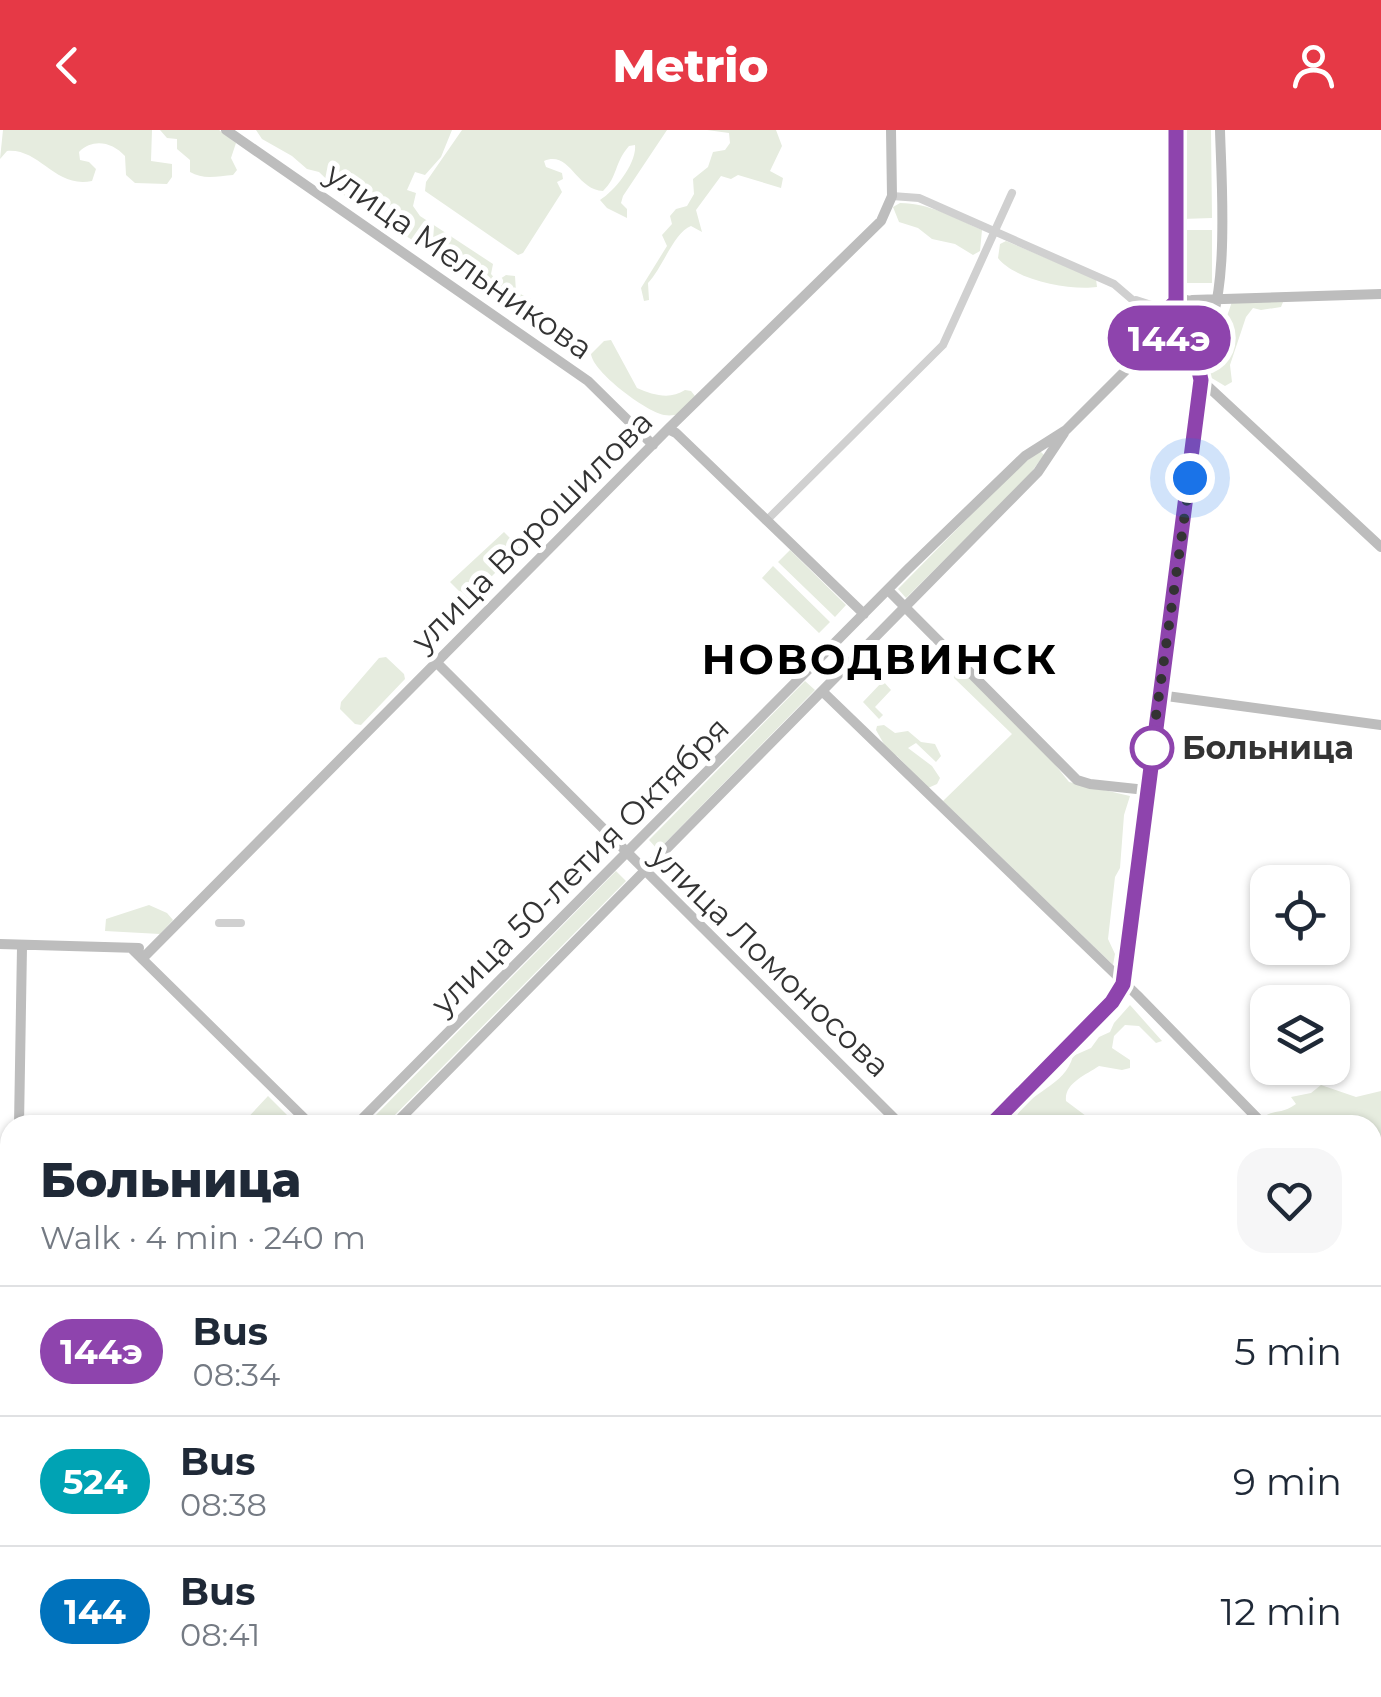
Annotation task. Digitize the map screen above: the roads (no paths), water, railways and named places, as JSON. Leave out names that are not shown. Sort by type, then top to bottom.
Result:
[{"type":"main road","name":"улица Мельникова","points":[[226,130],[588,381],[653,444]]},
{"type":"main road","points":[[891,130],[892,196]]},
{"type":"main road","points":[[1170,336],[1176,130]]},
{"type":"main road","points":[[1002,1115],[1112,1002],[1123,984],[1204,338],[1221,285],[1220,130]]},
{"type":"main road","name":"улица Ворошилова","points":[[142,959],[880,221],[892,196]]},
{"type":"main road","points":[[1172,306],[1217,298],[1381,294]]},
{"type":"main road","points":[[1191,300],[1204,307],[1210,324]]},
{"type":"main road","points":[[1170,336],[1194,345],[1204,338]]},
{"type":"main road","points":[[1170,336],[1193,356],[1201,380],[1381,548]]},
{"type":"main road","name":"улица 50-летия Октября","points":[[404,1115],[1038,472],[1066,430],[1142,354],[1170,336]]},
{"type":"main road","points":[[668,429],[864,614]]},
{"type":"main road","name":"улица 50-летия Октября","points":[[366,1115],[888,590],[1025,456],[1066,430]]},
{"type":"main road","points":[[888,590],[1078,780],[1146,790]]},
{"type":"main road","name":"улица Ломоносова","points":[[436,662],[891,1115]]},
{"type":"main road","points":[[822,691],[1254,1115]]},
{"type":"main road","points":[[1159,694],[1381,724]]},
{"type":"main road","points":[[0,944],[22,948],[133,950],[156,945]]},
{"type":"main road","points":[[19,1115],[22,948]]},
{"type":"main road","points":[[133,950],[301,1115]]},
{"type":"street","points":[[766,520],[943,346],[1012,193]]},
{"type":"street","points":[[892,196],[918,198],[1114,284],[1170,336]]},
{"type":"street","points":[[1132,299],[1172,306]]},
{"type":"street","points":[[219,924],[241,923]]},
{"type":"place","name":"Больница","points":[[1152,748]]},
{"type":"district","name":"НОВОДВИНСК","points":[[880,659]]}]
